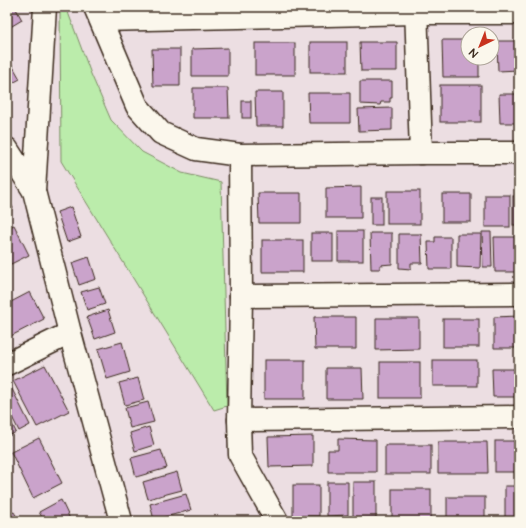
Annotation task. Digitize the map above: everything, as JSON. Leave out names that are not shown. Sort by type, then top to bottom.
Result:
[{"type":"street","points":[[45,7],[34,192],[70,333],[121,521]]},
{"type":"street","points":[[519,14],[416,10],[98,14],[137,106],[161,133],[196,149],[240,155],[519,153]]},
{"type":"street","points":[[416,10],[420,153]]},
{"type":"street","points":[[7,149],[34,192]]},
{"type":"street","points":[[240,155],[240,455],[277,521]]},
{"type":"street","points":[[241,296],[519,294]]},
{"type":"street","points":[[7,364],[70,333]]},
{"type":"street","points":[[239,420],[519,417]]},
{"type":"green space","points":[[66,7],[91,74],[111,120],[142,152],[182,173],[221,182],[227,406],[214,410],[61,161],[60,8]]},
{"type":"building","points":[[7,7],[15,7],[22,20],[7,29]]},
{"type":"building","points":[[442,40],[460,40],[460,66],[479,66],[479,77],[443,77]]},
{"type":"building","points":[[500,41],[519,41],[519,70],[498,71],[498,66],[500,66]]},
{"type":"building","points":[[310,42],[347,42],[347,72],[310,72]]},
{"type":"building","points":[[360,42],[397,42],[397,71],[361,71]]},
{"type":"building","points":[[255,43],[295,43],[295,75],[255,75]]},
{"type":"building","points":[[228,48],[228,76],[192,76],[192,49]]},
{"type":"building","points":[[152,49],[180,49],[180,86],[153,86]]},
{"type":"building","points":[[7,56],[20,79],[7,86]]},
{"type":"building","points":[[360,81],[392,81],[392,98],[390,98],[390,102],[381,102],[380,105],[360,104]]},
{"type":"building","points":[[440,85],[481,85],[481,122],[440,122]]},
{"type":"building","points":[[193,88],[228,88],[229,118],[193,118]]},
{"type":"building","points":[[255,92],[283,92],[283,126],[256,126]]},
{"type":"building","points":[[308,93],[350,93],[350,123],[309,123]]},
{"type":"building","points":[[499,94],[519,94],[519,123],[500,123]]},
{"type":"building","points":[[242,101],[251,101],[251,118],[242,118]]},
{"type":"building","points":[[392,108],[392,130],[359,131],[358,109]]},
{"type":"building","points":[[361,187],[361,218],[326,218],[326,188]]},
{"type":"building","points":[[387,191],[420,191],[420,224],[387,224]]},
{"type":"building","points":[[258,193],[301,193],[301,223],[259,223]]},
{"type":"building","points":[[442,194],[471,194],[471,222],[442,222]]},
{"type":"building","points":[[485,195],[510,195],[510,227],[485,227]]},
{"type":"building","points":[[7,196],[13,208],[7,211]]},
{"type":"building","points":[[513,196],[519,196],[519,225],[513,225]]},
{"type":"building","points":[[371,197],[382,197],[382,225],[371,225]]},
{"type":"building","points":[[71,207],[81,237],[67,242],[57,212]]},
{"type":"building","points":[[14,225],[29,255],[9,265],[7,261],[7,228]]},
{"type":"building","points":[[338,231],[363,231],[363,261],[338,261]]},
{"type":"building","points":[[482,232],[491,232],[492,267],[483,267]]},
{"type":"building","points":[[311,233],[333,233],[333,261],[311,261]]},
{"type":"building","points":[[370,233],[392,233],[392,264],[380,265],[380,269],[371,269]]},
{"type":"building","points":[[399,234],[421,234],[422,263],[411,263],[411,269],[399,268]]},
{"type":"building","points":[[457,234],[481,234],[480,268],[457,267]]},
{"type":"building","points":[[435,237],[451,237],[451,269],[429,269],[428,242],[435,242]]},
{"type":"building","points":[[494,237],[519,237],[519,272],[495,272]]},
{"type":"building","points":[[262,240],[303,240],[303,272],[262,272]]},
{"type":"building","points":[[89,257],[96,279],[79,285],[72,263]]},
{"type":"building","points":[[99,287],[105,304],[87,310],[81,292]]},
{"type":"building","points":[[30,292],[44,319],[7,338],[7,300],[9,303]]},
{"type":"building","points":[[108,310],[115,332],[95,339],[87,317]]},
{"type":"building","points":[[519,316],[519,348],[494,348],[494,317]]},
{"type":"building","points":[[314,317],[356,317],[356,349],[315,349]]},
{"type":"building","points":[[376,318],[419,318],[419,349],[376,350]]},
{"type":"building","points":[[443,319],[479,319],[479,347],[443,347]]},
{"type":"building","points":[[122,342],[130,372],[107,379],[98,349]]},
{"type":"building","points":[[264,360],[305,360],[305,399],[264,399]]},
{"type":"building","points":[[433,360],[477,360],[477,386],[433,386]]},
{"type":"building","points":[[380,362],[420,362],[420,398],[380,398]]},
{"type":"building","points":[[45,365],[69,411],[37,427],[13,381]]},
{"type":"building","points":[[326,368],[362,368],[363,399],[326,399]]},
{"type":"building","points":[[492,369],[519,369],[519,397],[493,397]]},
{"type":"building","points":[[138,378],[144,400],[125,405],[119,383]]},
{"type":"building","points":[[10,385],[30,425],[19,431],[7,407],[7,386]]},
{"type":"building","points":[[148,402],[154,422],[130,428],[125,408]]},
{"type":"building","points":[[7,414],[16,432],[7,437]]},
{"type":"building","points":[[149,427],[154,445],[135,451],[130,433]]},
{"type":"building","points":[[313,436],[313,466],[269,467],[268,437]]},
{"type":"building","points":[[39,438],[62,483],[33,498],[11,452]]},
{"type":"building","points":[[338,439],[376,440],[376,472],[328,472],[328,450],[338,450]]},
{"type":"building","points":[[495,441],[519,441],[519,472],[495,472]]},
{"type":"building","points":[[438,442],[487,442],[488,473],[438,473]]},
{"type":"building","points":[[385,445],[431,445],[431,474],[385,474]]},
{"type":"building","points":[[161,450],[167,468],[136,477],[131,458]]},
{"type":"building","points":[[177,472],[182,490],[148,499],[143,482]]},
{"type":"building","points":[[327,482],[348,482],[348,515],[327,516]]},
{"type":"building","points":[[353,482],[376,482],[376,518],[353,518]]},
{"type":"building","points":[[293,485],[319,485],[319,516],[293,516]]},
{"type":"building","points":[[505,486],[519,486],[519,521],[505,521]]},
{"type":"building","points":[[392,489],[431,489],[431,521],[392,521]]},
{"type":"building","points":[[186,494],[191,510],[154,520],[150,504]]},
{"type":"building","points":[[447,497],[485,497],[485,521],[447,521]]},
{"type":"building","points":[[61,500],[71,521],[44,521],[39,512]]},
{"type":"building","points":[[14,512],[19,521],[7,521],[7,515]]}]
